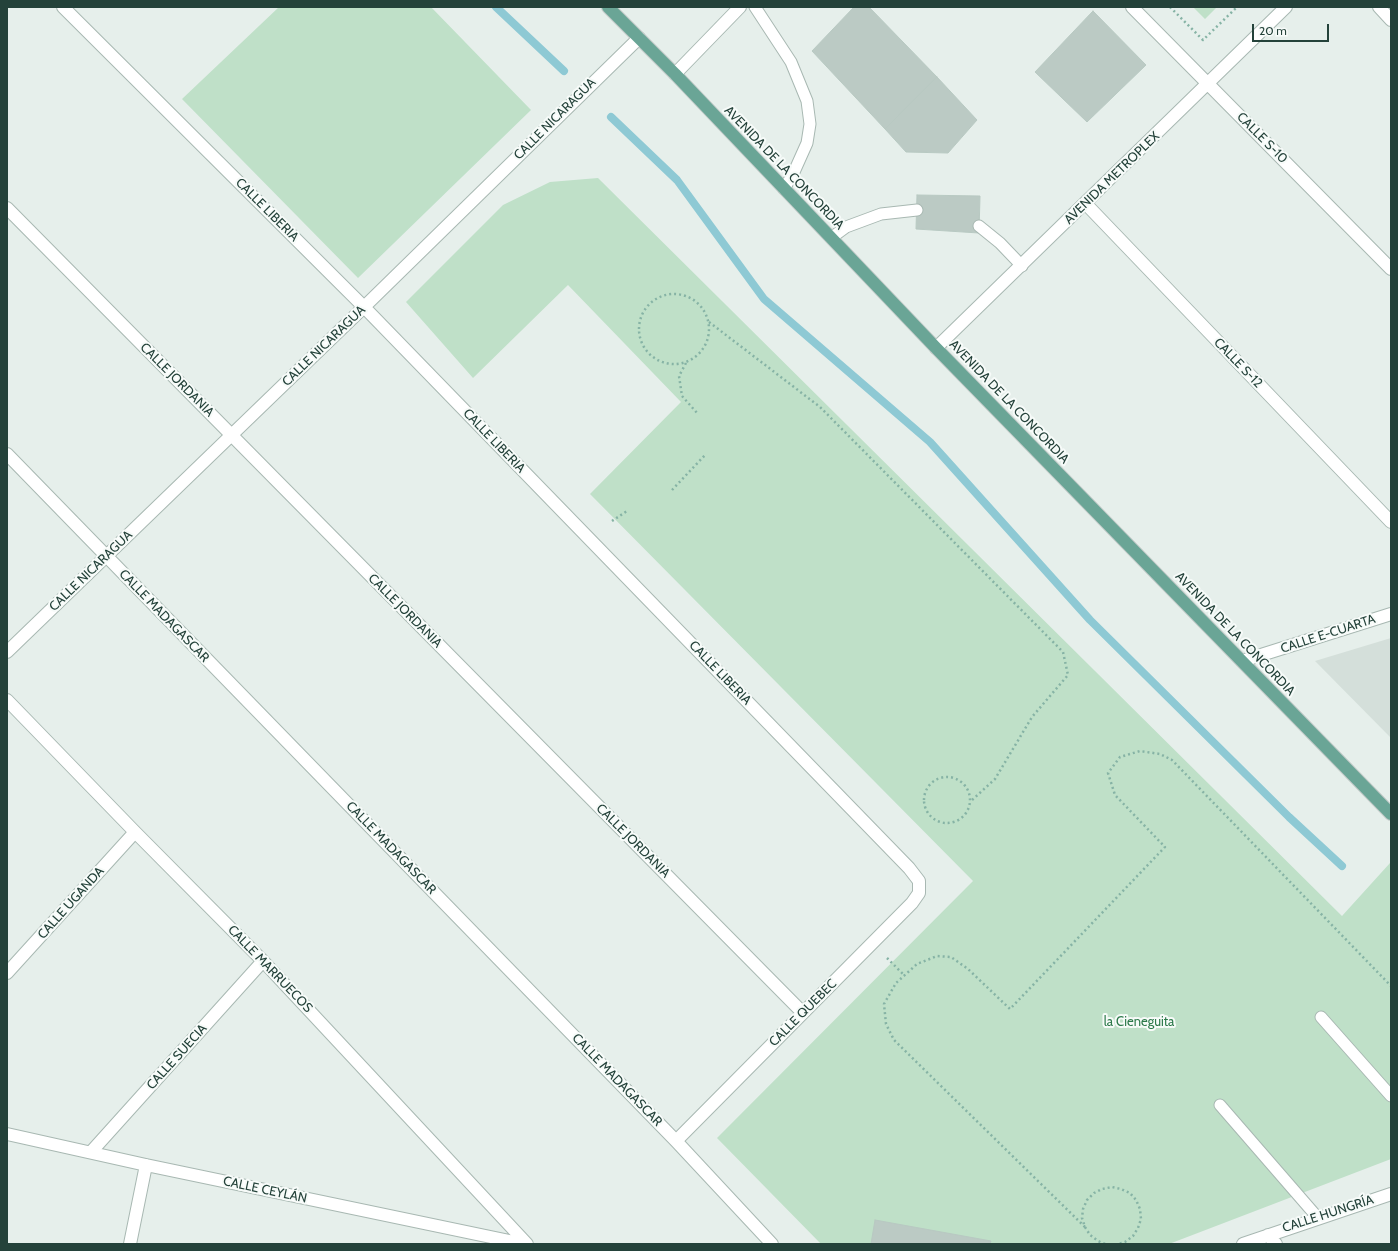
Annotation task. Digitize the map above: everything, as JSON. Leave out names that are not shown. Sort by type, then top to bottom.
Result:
[{"type":"main road","name":"AVENIDA DE LA CONCORDIA","points":[[608,7],[675,74],[936,348],[1391,814]]},
{"type":"street","name":"CALLE LIBERIA","points":[[63,7],[364,307],[898,856],[919,881]]},
{"type":"street","points":[[675,74],[740,7]]},
{"type":"street","name":"CALLE S-10","points":[[1132,7],[1391,269]]},
{"type":"street","name":"AVENIDA METROPLEX","points":[[936,348],[1022,266],[1286,7]]},
{"type":"street","points":[[1379,7],[1391,20]]},
{"type":"street","name":"CALLE NICARAGUA","points":[[7,652],[364,307],[639,38]]},
{"type":"street","name":"CALLE S-12","points":[[1085,203],[1391,522]]},
{"type":"street","name":"CALLE JORDANIA","points":[[7,208],[803,1013]]},
{"type":"street","name":"CALLE MADAGASCAR","points":[[7,454],[676,1140],[772,1244]]},
{"type":"street","name":"CALLE E-CUARTA","points":[[1242,662],[1391,614]]},
{"type":"street","name":"CALLE MARRUECOS","points":[[10,708],[136,832],[263,961],[525,1244]]},
{"type":"street","name":"CALLE UGANDA","points":[[7,973],[136,832]]},
{"type":"street","name":"CALLE QUEBEC","points":[[676,1140],[912,903],[919,893],[919,881]]},
{"type":"street","name":"CALLE SUECIA","points":[[91,1152],[263,961]]},
{"type":"street","name":"CALLE CEYLÁN","points":[[7,1134],[146,1165],[525,1244]]},
{"type":"street","points":[[130,1244],[146,1165]]},
{"type":"street","name":"CALLE HUNGRÍA","points":[[1243,1244],[1391,1194]]},
{"type":"street","points":[[1268,1235],[1276,1244]]},
{"type":"lane","points":[[755,7],[791,62],[807,101],[810,124],[807,143],[794,172],[784,189]]},
{"type":"lane","points":[[830,238],[846,227],[881,214],[917,210]]},
{"type":"lane","points":[[979,226],[1000,243],[1022,266]]},
{"type":"lane","points":[[1321,1017],[1391,1096]]},
{"type":"lane","points":[[1220,1105],[1318,1218]]},
{"type":"path","points":[[1170,7],[1203,40],[1237,7]]},
{"type":"path","points":[[675,293],[687,296],[697,302],[705,311],[709,322],[710,333],[706,345],[700,354],[691,361],[686,362],[680,365],[668,364],[657,360],[648,353],[641,344],[639,321],[644,309],[652,301],[663,295],[675,293]]},
{"type":"path","points":[[709,322],[820,407],[1063,652],[1068,675],[1032,717],[995,779],[971,802],[969,810],[965,816],[951,824],[943,824],[935,821],[930,816],[924,802],[927,788],[939,778],[946,777],[954,778],[966,786],[970,794],[971,802]]},
{"type":"path","points":[[686,362],[678,376],[682,396],[698,414]]},
{"type":"path","points":[[672,490],[706,454]]},
{"type":"path","points":[[612,521],[627,511]]},
{"type":"path","points":[[1085,1227],[894,1040],[886,1024],[884,1004],[896,983],[918,964],[937,956],[951,957],[968,969],[1010,1009],[1165,847],[1115,795],[1108,774],[1120,756],[1140,751],[1160,754],[1172,760],[1391,986]]},
{"type":"path","points":[[887,958],[905,976]]},
{"type":"path","points":[[1105,1244],[1090,1235],[1082,1218],[1083,1209],[1087,1200],[1094,1193],[1102,1189],[1112,1187],[1130,1193],[1136,1200],[1140,1209],[1141,1219],[1133,1236],[1125,1242],[1118,1244]]},
{"type":"shaded area","points":[[1391,638],[1391,738],[1315,661]]},
{"type":"green space","points":[[279,7],[431,7],[531,110],[358,278],[182,99]]},
{"type":"green space","points":[[1193,7],[1217,7],[1205,19]]},
{"type":"green space","name":"la Cieneguita","points":[[598,178],[1342,916],[1390,863],[1391,864],[1391,1159],[1169,1244],[821,1244],[717,1138],[973,881],[590,494],[681,402],[568,285],[473,378],[406,302],[503,205],[550,182]]},
{"type":"building","points":[[854,7],[869,7],[937,77],[885,129],[812,51]]},
{"type":"building","points":[[1093,11],[1146,65],[1087,122],[1035,72]]},
{"type":"building","points":[[937,77],[977,120],[948,153],[906,152],[885,129]]},
{"type":"building","points":[[917,195],[980,196],[979,233],[916,229]]},
{"type":"building","points":[[875,1220],[991,1241],[990,1244],[871,1244]]},
{"type":"waterway","points":[[496,7],[564,71]]},
{"type":"waterway","points":[[611,117],[677,180],[764,299],[930,442],[1090,620],[1289,817],[1342,866]]}]
